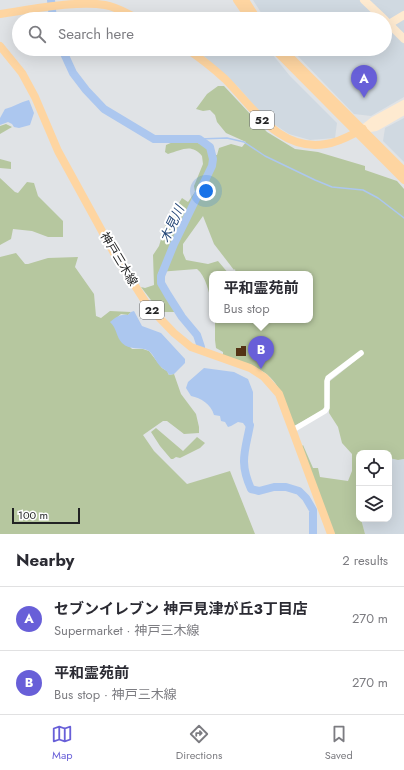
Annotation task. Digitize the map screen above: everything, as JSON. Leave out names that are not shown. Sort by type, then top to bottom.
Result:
[{"type":"main road","points":[[237,0],[245,12]]},
{"type":"main road","points":[[245,0],[253,12]]},
{"type":"main road","points":[[13,12],[105,2],[124,12]]},
{"type":"main road","points":[[0,14],[12,12]]},
{"type":"main road","name":"神戸三木線","points":[[0,46],[22,73],[35,97],[58,151],[114,253],[148,306],[174,333],[191,347],[250,368],[264,377],[279,394],[331,534]]},
{"type":"main road","name":"52","points":[[196,56],[225,80],[272,130],[290,140],[309,145],[326,144],[345,139],[360,131]]},
{"type":"main road","points":[[281,56],[404,171]]},
{"type":"main road","points":[[289,56],[404,180]]},
{"type":"street","points":[[364,0],[377,12]]},
{"type":"street","points":[[392,19],[404,15]]},
{"type":"street","points":[[392,27],[404,39]]},
{"type":"street","points":[[360,131],[373,121],[404,104]]},
{"type":"street","points":[[360,131],[376,127],[404,111]]},
{"type":"street","points":[[293,430],[325,411],[327,408],[326,381],[361,353]]},
{"type":"shaded area","points":[[253,0],[404,0],[404,97],[371,116],[354,114],[298,56],[392,56],[392,12],[261,12]]},
{"type":"shaded area","points":[[204,56],[274,56],[290,76],[337,123],[335,138],[310,140],[289,134],[266,119],[238,87]]},
{"type":"shaded area","points":[[404,118],[404,162],[383,141],[385,128]]},
{"type":"shaded area","points":[[392,459],[404,459],[404,534],[365,534],[362,522],[392,522]]},
{"type":"green space","points":[[218,86],[224,86],[267,132],[295,149],[318,152],[365,166],[365,170],[397,181],[404,189],[404,459],[392,459],[392,450],[356,450],[356,522],[362,522],[365,534],[333,534],[301,447],[303,445],[313,468],[318,468],[320,477],[348,481],[352,471],[352,454],[342,443],[338,427],[329,413],[330,381],[364,354],[362,350],[325,379],[325,409],[294,426],[280,390],[271,378],[255,367],[223,355],[223,352],[216,348],[215,323],[313,323],[313,271],[235,271],[214,244],[203,216],[183,244],[183,253],[186,260],[208,264],[218,261],[226,271],[209,271],[209,294],[205,280],[197,269],[158,272],[159,285],[175,312],[160,312],[141,287],[145,288],[154,285],[153,255],[159,246],[165,226],[182,198],[188,202],[195,192],[194,186],[203,164],[202,156],[198,152],[190,149],[182,149],[168,154],[165,152],[166,145],[180,141],[197,143],[205,147],[210,155],[217,155],[219,148],[231,144],[242,147],[246,142],[226,133],[217,122],[215,115],[210,110],[203,111],[196,109],[207,94]]},
{"type":"green space","points":[[6,124],[12,127],[0,134],[0,126]]},
{"type":"green space","points":[[0,159],[11,162],[11,169],[0,168]]},
{"type":"green space","points":[[0,178],[18,193],[27,182],[34,183],[38,196],[63,221],[63,237],[48,237],[32,231],[13,229],[11,239],[0,245]]},
{"type":"green space","points":[[16,253],[25,264],[48,258],[78,257],[75,267],[94,294],[96,316],[101,318],[110,311],[131,312],[128,315],[121,314],[117,319],[115,328],[117,332],[132,349],[143,349],[149,351],[169,375],[174,374],[181,394],[196,414],[199,427],[199,433],[184,434],[167,421],[163,421],[143,435],[154,451],[187,484],[230,471],[255,534],[0,534],[0,257]]},
{"type":"green space","points":[[156,428],[183,451],[197,437],[205,443],[200,448],[180,458],[176,457],[171,459],[151,432]]},
{"type":"water","points":[[29,100],[34,113],[30,125],[19,128],[14,127],[8,122],[0,125],[0,118],[5,109]]},
{"type":"water","points":[[134,311],[142,326],[161,333],[185,359],[185,363],[174,374],[169,375],[149,351],[128,347],[120,341],[114,327],[110,322],[118,316],[128,315]]},
{"type":"water","points":[[204,368],[234,372],[248,379],[253,392],[253,426],[246,427],[243,423],[238,422],[228,427],[225,422],[221,421],[220,416],[214,415],[211,408],[205,402],[191,396],[186,388],[188,382]]},
{"type":"building","points":[[241,346],[246,346],[246,356],[236,356],[236,348],[241,348]]},
{"type":"waterway","name":"木見川","points":[[51,0],[52,12]]},
{"type":"waterway","name":"木見川","points":[[65,56],[73,73],[86,90],[104,109],[154,139],[199,139],[210,147],[213,159],[212,166],[174,244],[161,276],[161,283],[182,317],[197,335],[201,347]]},
{"type":"waterway","points":[[199,139],[227,138],[244,142],[265,156],[332,187],[363,190],[378,198],[404,218]]},
{"type":"waterway","name":"木見川","points":[[245,418],[250,425],[244,464],[247,480],[251,489],[259,491],[274,487],[286,487],[299,491],[306,498],[313,510],[313,534]]},
{"type":"place","name":"セブンイレブン 神戸見津が丘3丁目店","points":[[364,98]]},
{"type":"place","name":"平和霊苑前","points":[[261,369]]}]
